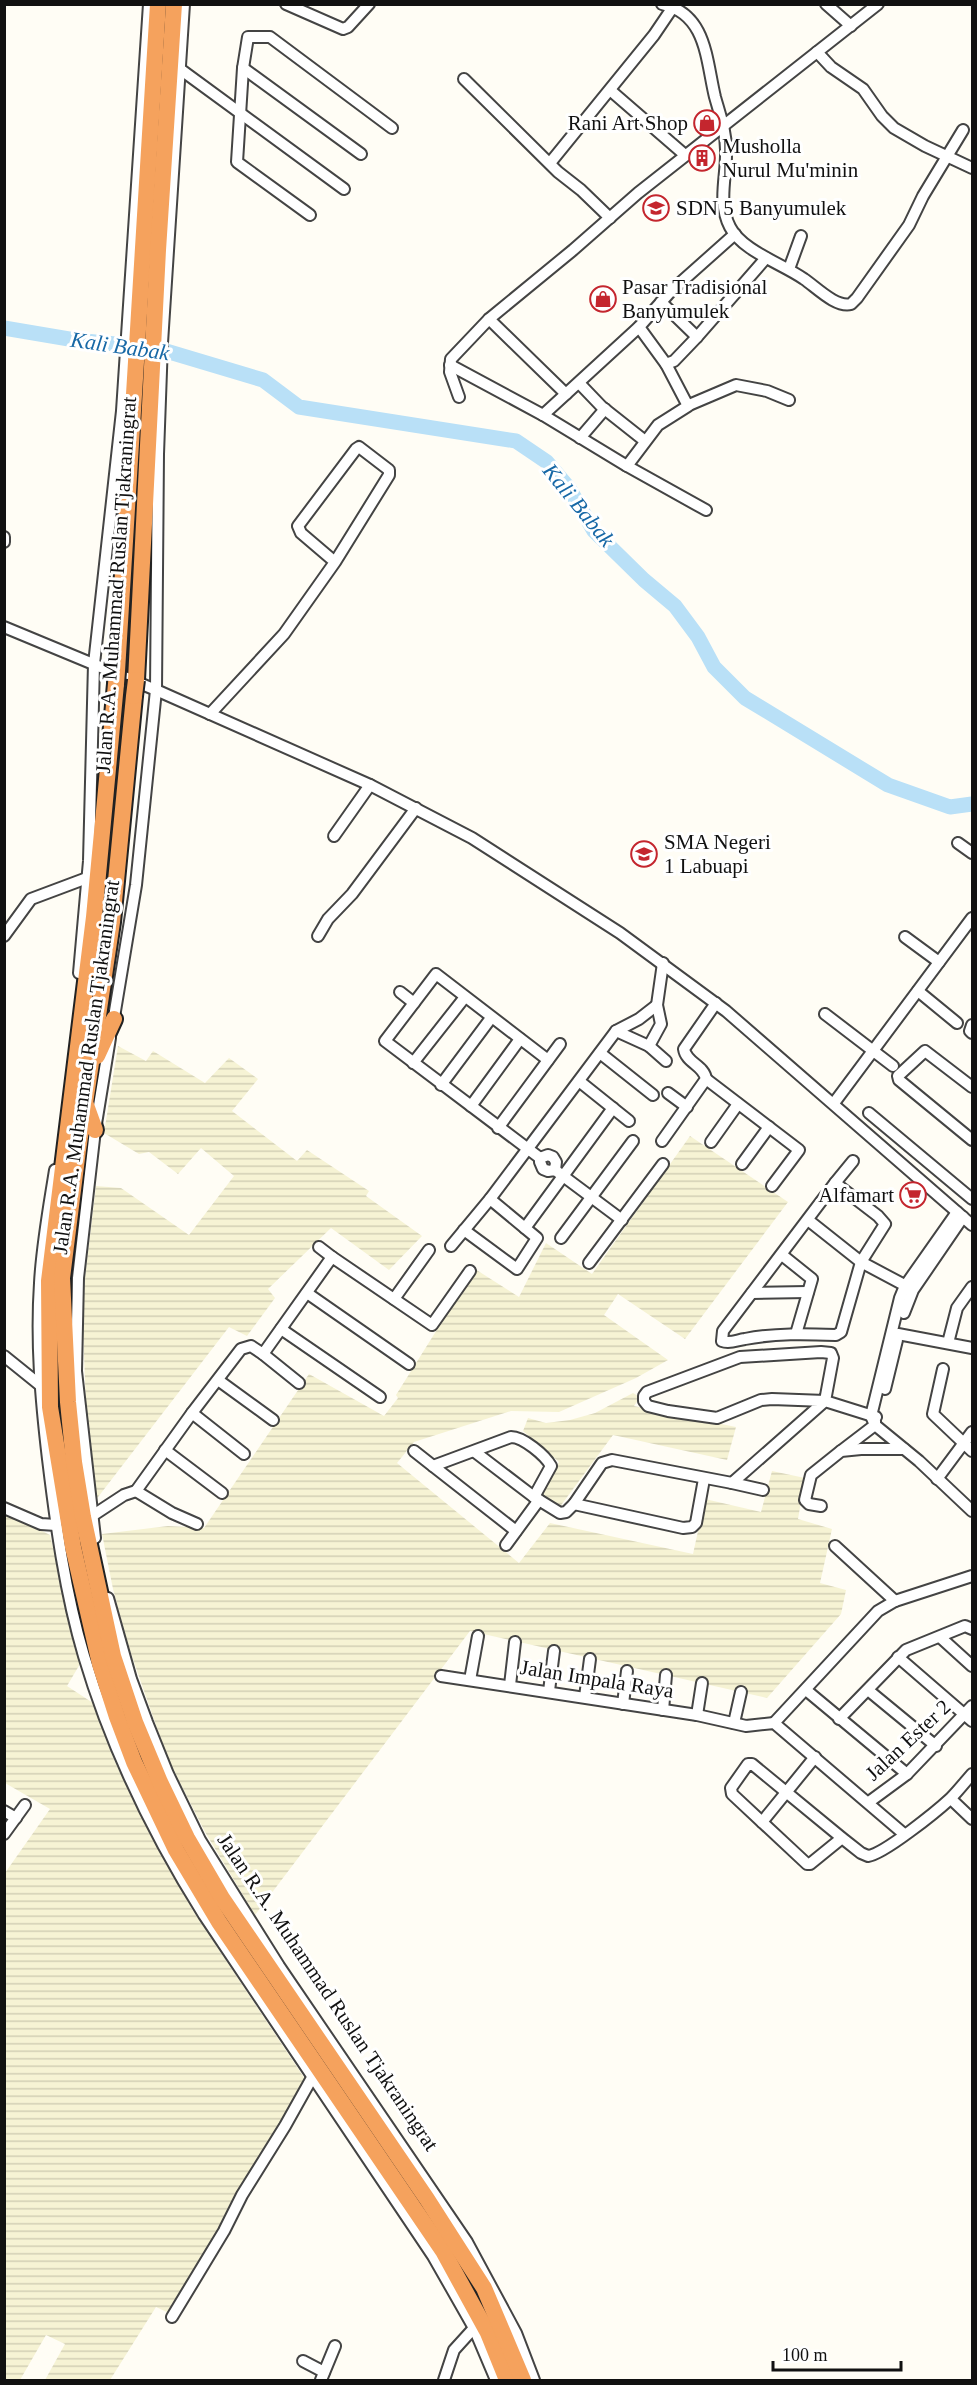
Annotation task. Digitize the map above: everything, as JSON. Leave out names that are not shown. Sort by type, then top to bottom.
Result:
[{"type":"highway","name":"Jalan R.A. Muhammad Ruslan Tjakraningrat","points":[[150,250],[141,203],[158,4]]},
{"type":"highway","name":"Jalan R.A. Muhammad Ruslan Tjakraningrat","points":[[174,4],[150,250],[142,409],[135,688],[112,922],[71,1119],[49,1281],[50,1407],[73,1547],[100,1664],[134,1762],[176,1850],[219,1922],[443,2252],[488,2333],[507,2380]]},
{"type":"highway","name":"Jalan R.A. Muhammad Ruslan Tjakraningrat","points":[[142,409],[94,917],[82,1072],[85,1104],[62,1278],[68,1402],[74,1462],[83,1517],[113,1656],[135,1722],[160,1782],[198,1857],[234,1916],[428,2199],[484,2288],[523,2380]]},
{"type":"highway","points":[[82,1072],[114,1019]]},
{"type":"highway","points":[[73,1044],[82,1072]]},
{"type":"highway","points":[[85,1104],[95,1130]]},
{"type":"highway","points":[[60,1144],[71,1119]]},
{"type":"street","name":"Jalan R.A. Muhammad Ruslan Tjakraningrat","points":[[141,203],[149,4]]},
{"type":"street","name":"Jalan R.A. Muhammad Ruslan Tjakraningrat","points":[[184,4],[180,69],[150,250],[142,409],[94,664],[87,878],[73,1044],[60,1144],[45,1226],[40,1282],[38,1348],[40,1385],[56,1525],[68,1592],[84,1657],[123,1762],[169,1858],[204,1915],[433,2256],[474,2328],[496,2380]]},
{"type":"street","points":[[286,4],[342,29],[348,27],[369,4]]},
{"type":"street","points":[[662,4],[675,6],[686,15],[700,35],[723,125],[726,151],[723,201],[730,228],[766,258],[789,269],[841,304],[851,304],[909,225],[945,156],[963,130]]},
{"type":"street","points":[[826,4],[851,26]]},
{"type":"street","points":[[459,397],[450,372],[451,359],[489,319],[685,155],[878,4]]},
{"type":"street","points":[[550,163],[675,6]]},
{"type":"street","points":[[310,215],[237,162],[242,114],[243,68],[248,37],[270,37],[392,128]]},
{"type":"street","points":[[817,52],[831,67],[863,89],[882,116],[894,128],[972,168]]},
{"type":"street","points":[[243,68],[361,154]]},
{"type":"street","points":[[180,69],[344,189]]},
{"type":"street","points":[[464,79],[610,218]]},
{"type":"street","points":[[610,90],[685,155]]},
{"type":"street","points":[[543,415],[639,327],[711,253],[735,234]]},
{"type":"street","points":[[789,269],[801,236]]},
{"type":"street","points":[[666,364],[674,361],[697,337],[766,258]]},
{"type":"street","points":[[661,302],[697,337]]},
{"type":"street","points":[[489,319],[566,394]]},
{"type":"street","points":[[639,327],[666,364],[689,405]]},
{"type":"street","points":[[450,365],[543,415],[706,510]]},
{"type":"street","points":[[579,383],[605,410],[645,441]]},
{"type":"street","points":[[627,466],[658,425],[689,405],[736,385],[789,400]]},
{"type":"street","name":"Jalan R.A. Muhammad Ruslan Tjakraningrat","points":[[142,409],[158,454],[156,690],[136,885],[95,1130],[78,1278],[76,1371],[92,1516],[107,1593],[131,1679],[168,1774],[200,1840],[279,1966],[467,2242],[516,2333],[534,2380]]},
{"type":"street","points":[[579,438],[605,410]]},
{"type":"street","points":[[210,714],[284,634],[334,562],[389,475],[389,470],[359,447],[298,526],[301,533],[334,562]]},
{"type":"street","points":[[4,537],[4,542]]},
{"type":"street","points":[[4,627],[156,690],[370,785],[472,838],[620,933],[716,1003],[972,1225]]},
{"type":"street","points":[[334,836],[370,785]]},
{"type":"street","points":[[318,936],[328,919],[352,894],[416,808]]},
{"type":"street","points":[[958,843],[972,853]]},
{"type":"street","points":[[4,936],[31,899],[87,878]]},
{"type":"street","points":[[834,1103],[972,918]]},
{"type":"street","points":[[905,937],[939,962]]},
{"type":"street","points":[[649,1046],[661,1024],[657,1005],[663,963]]},
{"type":"street","points":[[548,1060],[436,974],[385,1041],[540,1158],[543,1169],[559,1172],[622,1220]]},
{"type":"street","points":[[918,991],[957,1023]]},
{"type":"street","points":[[400,992],[414,1003]]},
{"type":"street","points":[[413,1063],[465,997]]},
{"type":"street","points":[[716,1003],[684,1049],[686,1057],[703,1069],[706,1079],[799,1150],[772,1185]]},
{"type":"street","points":[[451,1246],[490,1199],[616,1031],[639,1019],[657,1005]]},
{"type":"street","points":[[825,1014],[894,1066]]},
{"type":"street","points":[[441,1085],[491,1018]]},
{"type":"street","points":[[616,1031],[649,1046],[666,1061]]},
{"type":"street","points":[[471,1106],[520,1039]]},
{"type":"street","points":[[498,1128],[560,1044]]},
{"type":"street","points":[[972,1087],[929,1052],[922,1052],[899,1073],[899,1080],[972,1140]]},
{"type":"street","points":[[600,1053],[653,1095]]},
{"type":"street","points":[[662,1141],[706,1079]]},
{"type":"street","points":[[579,1081],[629,1121]]},
{"type":"street","points":[[668,1093],[687,1107]]},
{"type":"street","points":[[711,1142],[738,1104]]},
{"type":"street","points":[[525,1228],[559,1172],[613,1108]]},
{"type":"street","points":[[869,1113],[972,1199]]},
{"type":"street","points":[[742,1164],[769,1127]]},
{"type":"street","points":[[561,1238],[633,1141]]},
{"type":"street","points":[[835,1183],[885,1223],[861,1262],[841,1332],[836,1335],[796,1334],[722,1341],[723,1331],[835,1183],[853,1161]]},
{"type":"street","points":[[589,1263],[663,1164]]},
{"type":"street","points":[[464,1230],[517,1269],[537,1238],[490,1199]]},
{"type":"street","points":[[890,1359],[900,1298],[960,1215]]},
{"type":"street","points":[[808,1220],[861,1262],[909,1288]]},
{"type":"street","points":[[319,1247],[432,1325],[470,1271]]},
{"type":"street","points":[[394,1299],[429,1250]]},
{"type":"street","points":[[782,1255],[810,1276],[812,1281],[796,1334]]},
{"type":"street","points":[[263,1354],[332,1257]]},
{"type":"street","points":[[948,1342],[957,1308],[972,1287]]},
{"type":"street","points":[[821,1506],[806,1502],[809,1478],[874,1419],[909,1288]]},
{"type":"street","points":[[752,1293],[808,1292]]},
{"type":"street","points":[[307,1293],[409,1364]]},
{"type":"street","points":[[281,1329],[380,1397]]},
{"type":"street","points":[[898,1334],[972,1348]]},
{"type":"street","points":[[92,1516],[124,1495],[136,1491],[241,1349],[251,1346],[299,1383]]},
{"type":"street","points":[[732,1483],[825,1401],[833,1358],[831,1353],[740,1357],[647,1392],[644,1401],[648,1406],[708,1418],[723,1416],[761,1400],[772,1398],[825,1401],[874,1419],[972,1511]]},
{"type":"street","points":[[4,1356],[40,1385]]},
{"type":"street","points":[[944,1369],[933,1414],[968,1447]]},
{"type":"street","points":[[218,1380],[273,1420]]},
{"type":"street","points":[[192,1413],[244,1454]]},
{"type":"street","points":[[936,1479],[968,1447],[972,1432]]},
{"type":"street","points":[[433,1466],[511,1437],[518,1437],[547,1460],[550,1466],[536,1498],[506,1545]]},
{"type":"street","points":[[841,1451],[904,1449]]},
{"type":"street","points":[[165,1450],[222,1493]]},
{"type":"street","points":[[414,1451],[516,1531]]},
{"type":"street","points":[[475,1452],[536,1498],[560,1513],[566,1512],[574,1504],[599,1467],[612,1460],[763,1490]]},
{"type":"street","points":[[574,1504],[683,1528],[692,1527],[697,1519],[704,1479]]},
{"type":"street","points":[[136,1491],[172,1513],[197,1524]]},
{"type":"street","points":[[4,1508],[41,1524],[56,1525]]},
{"type":"street","points":[[835,1546],[895,1601]]},
{"type":"street","points":[[904,1834],[774,1723],[878,1611],[895,1601],[972,1576]]},
{"type":"street","points":[[839,1719],[908,1648],[965,1626],[972,1629]]},
{"type":"street","points":[[470,1680],[478,1636]]},
{"type":"street","points":[[940,1637],[972,1666]]},
{"type":"street","points":[[510,1685],[515,1642]]},
{"type":"street","points":[[549,1692],[554,1651]]},
{"type":"street","points":[[898,1658],[969,1718]]},
{"type":"street","points":[[585,1697],[590,1659]]},
{"type":"street","points":[[623,1704],[627,1671]]},
{"type":"street","points":[[663,1710],[666,1675]]},
{"type":"street","name":"Jalan Impala Raya","points":[[441,1676],[585,1697],[740,1724],[774,1723]]},
{"type":"street","points":[[697,1715],[702,1683]]},
{"type":"street","points":[[806,1690],[907,1774]]},
{"type":"street","points":[[868,1690],[936,1746]]},
{"type":"street","points":[[740,1724],[741,1692]]},
{"type":"street","name":"Jalan Ester 2","points":[[869,1802],[907,1774],[969,1718],[972,1706]]},
{"type":"street","points":[[762,1822],[815,1757]]},
{"type":"street","points":[[842,1838],[808,1864],[731,1792],[731,1788],[748,1764],[754,1765],[861,1853],[873,1855],[951,1798],[972,1774]]},
{"type":"street","points":[[951,1798],[972,1819]]},
{"type":"street","points":[[4,1834],[25,1805]]},
{"type":"street","points":[[4,1811],[16,1818]]},
{"type":"street","points":[[172,2317],[313,2076]]},
{"type":"street","points":[[444,2380],[454,2350],[474,2328]]},
{"type":"street","points":[[303,2361],[322,2376],[335,2346]]},
{"type":"shaded area","points":[[118,1046],[146,1061],[153,1051],[205,1083],[229,1058],[258,1079],[232,1111],[297,1161],[307,1150],[369,1191],[366,1196],[422,1236],[389,1270],[331,1228],[268,1289],[275,1298],[247,1336],[229,1327],[95,1501],[87,1433],[82,1302],[96,1186],[121,1188],[189,1235],[234,1176],[201,1148],[178,1174],[149,1152],[139,1154],[104,1133]]},
{"type":"shaded area","points":[[690,1136],[788,1202],[685,1339],[618,1294],[604,1315],[668,1360],[636,1378],[559,1412],[511,1411],[414,1442],[397,1463],[519,1563],[550,1523],[693,1554],[705,1499],[761,1512],[772,1471],[805,1478],[798,1519],[832,1529],[820,1583],[846,1590],[841,1614],[767,1698],[470,1631],[255,1915],[205,1832],[167,1757],[128,1645],[113,1589],[102,1534],[168,1526],[204,1528],[309,1374],[384,1416],[398,1398],[396,1395],[475,1269],[519,1297],[546,1243],[592,1274]]},
{"type":"shaded area","points":[[633,1393],[640,1397],[634,1406],[736,1427],[727,1460],[613,1435],[559,1508],[540,1494],[559,1462],[523,1431],[528,1418],[546,1423],[570,1420],[595,1413]]},
{"type":"shaded area","points":[[5,1512],[50,1535],[80,1664],[67,1686],[93,1703],[115,1762],[148,1830],[193,1911],[307,2082],[171,2314],[156,2307],[110,2380],[45,2380],[65,2344],[46,2335],[20,2380],[5,2380],[5,1873],[50,1809],[5,1783]]},
{"type":"waterway","name":"Kali Babak","points":[[4,328],[75,340],[156,348],[263,380],[299,407],[516,441],[547,462],[569,488],[594,531],[644,580],[675,606],[698,637],[714,667],[745,698],[888,785],[950,807],[972,804]]},
{"type":"place","name":"Rani Art Shop","points":[[707,123]]},
{"type":"place","name":"Musholla Nurul Mu'minin","points":[[702,158]]},
{"type":"place","name":"SDN 5 Banyumulek","points":[[656,208]]},
{"type":"place","name":"Pasar Tradisional Banyumulek","points":[[603,299]]},
{"type":"place","name":"SMA Negeri 1 Labuapi","points":[[644,854]]},
{"type":"place","name":"Alfamart","points":[[913,1195]]}]
